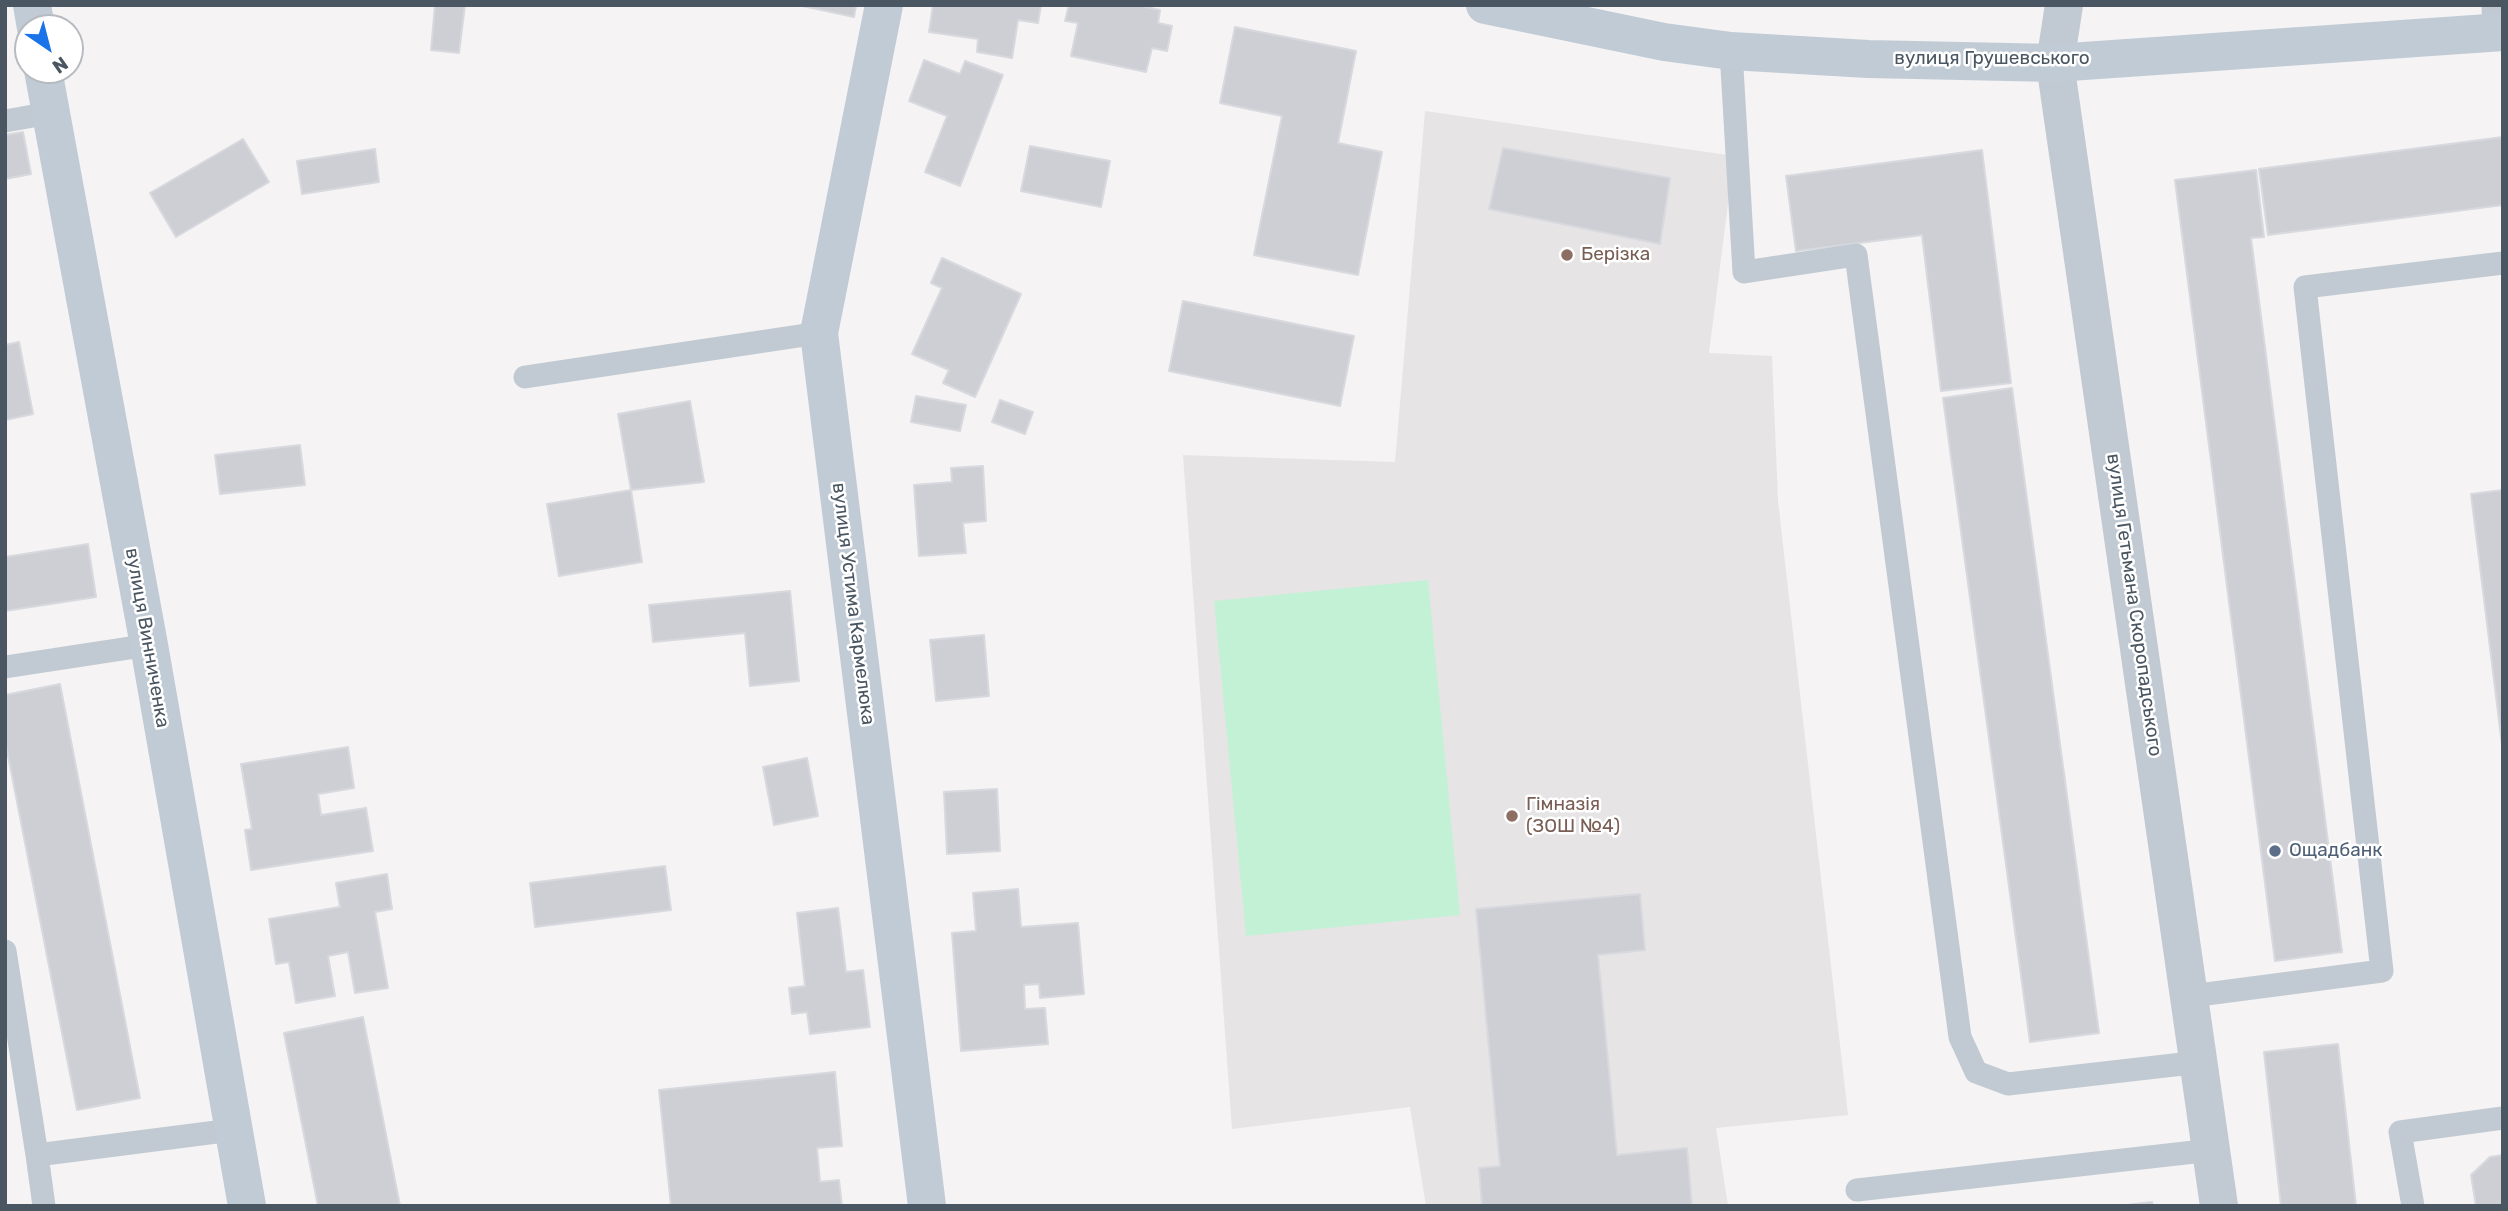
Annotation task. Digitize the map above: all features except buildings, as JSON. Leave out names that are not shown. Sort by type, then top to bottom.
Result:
[{"type":"street","name":"вулиця Устима Кармелюка","points":[[884,5],[819,333],[928,1206]]},
{"type":"street","name":"вулиця Грушевського","points":[[1485,5],[1664,42],[1731,51],[1868,59],[2055,63],[2496,23]]},
{"type":"street","name":"вулиця Гетьмана Скоропадського","points":[[2064,5],[2055,63],[2191,996],[2219,1206]]},
{"type":"street","name":"вулиця Винниченка","points":[[45,84],[149,645],[247,1206]]},
{"type":"lane","points":[[1731,51],[1744,272],[1856,255],[1960,1037],[1976,1072],[2008,1084],[2200,1062]]},
{"type":"lane","points":[[5,121],[50,113]]},
{"type":"lane","points":[[2191,996],[2382,971],[2305,287],[2503,263]]},
{"type":"lane","points":[[525,377],[819,333]]},
{"type":"lane","points":[[5,667],[149,645]]},
{"type":"lane","points":[[5,951],[44,1206]]},
{"type":"lane","points":[[2413,1206],[2400,1132],[2503,1118]]},
{"type":"lane","points":[[37,1155],[232,1130]]},
{"type":"lane","points":[[1857,1190],[2211,1150]]},
{"type":"shaded area","name":"Гімназія (ЗОШ №4)","points":[[1425,111],[1734,156],[1709,353],[1772,356],[1778,501],[1848,1115],[1716,1128],[1728,1206],[1426,1206],[1410,1107],[1232,1129],[1183,455],[1395,462]]},
{"type":"green space","points":[[1428,580],[1460,915],[1246,936],[1214,601]]},
{"type":"place","name":"Берізка","points":[[1567,255]]},
{"type":"place","name":"Гімназія (ЗОШ №4)","points":[[1512,816]]},
{"type":"place","name":"Ощадбанк","points":[[2275,851]]}]
